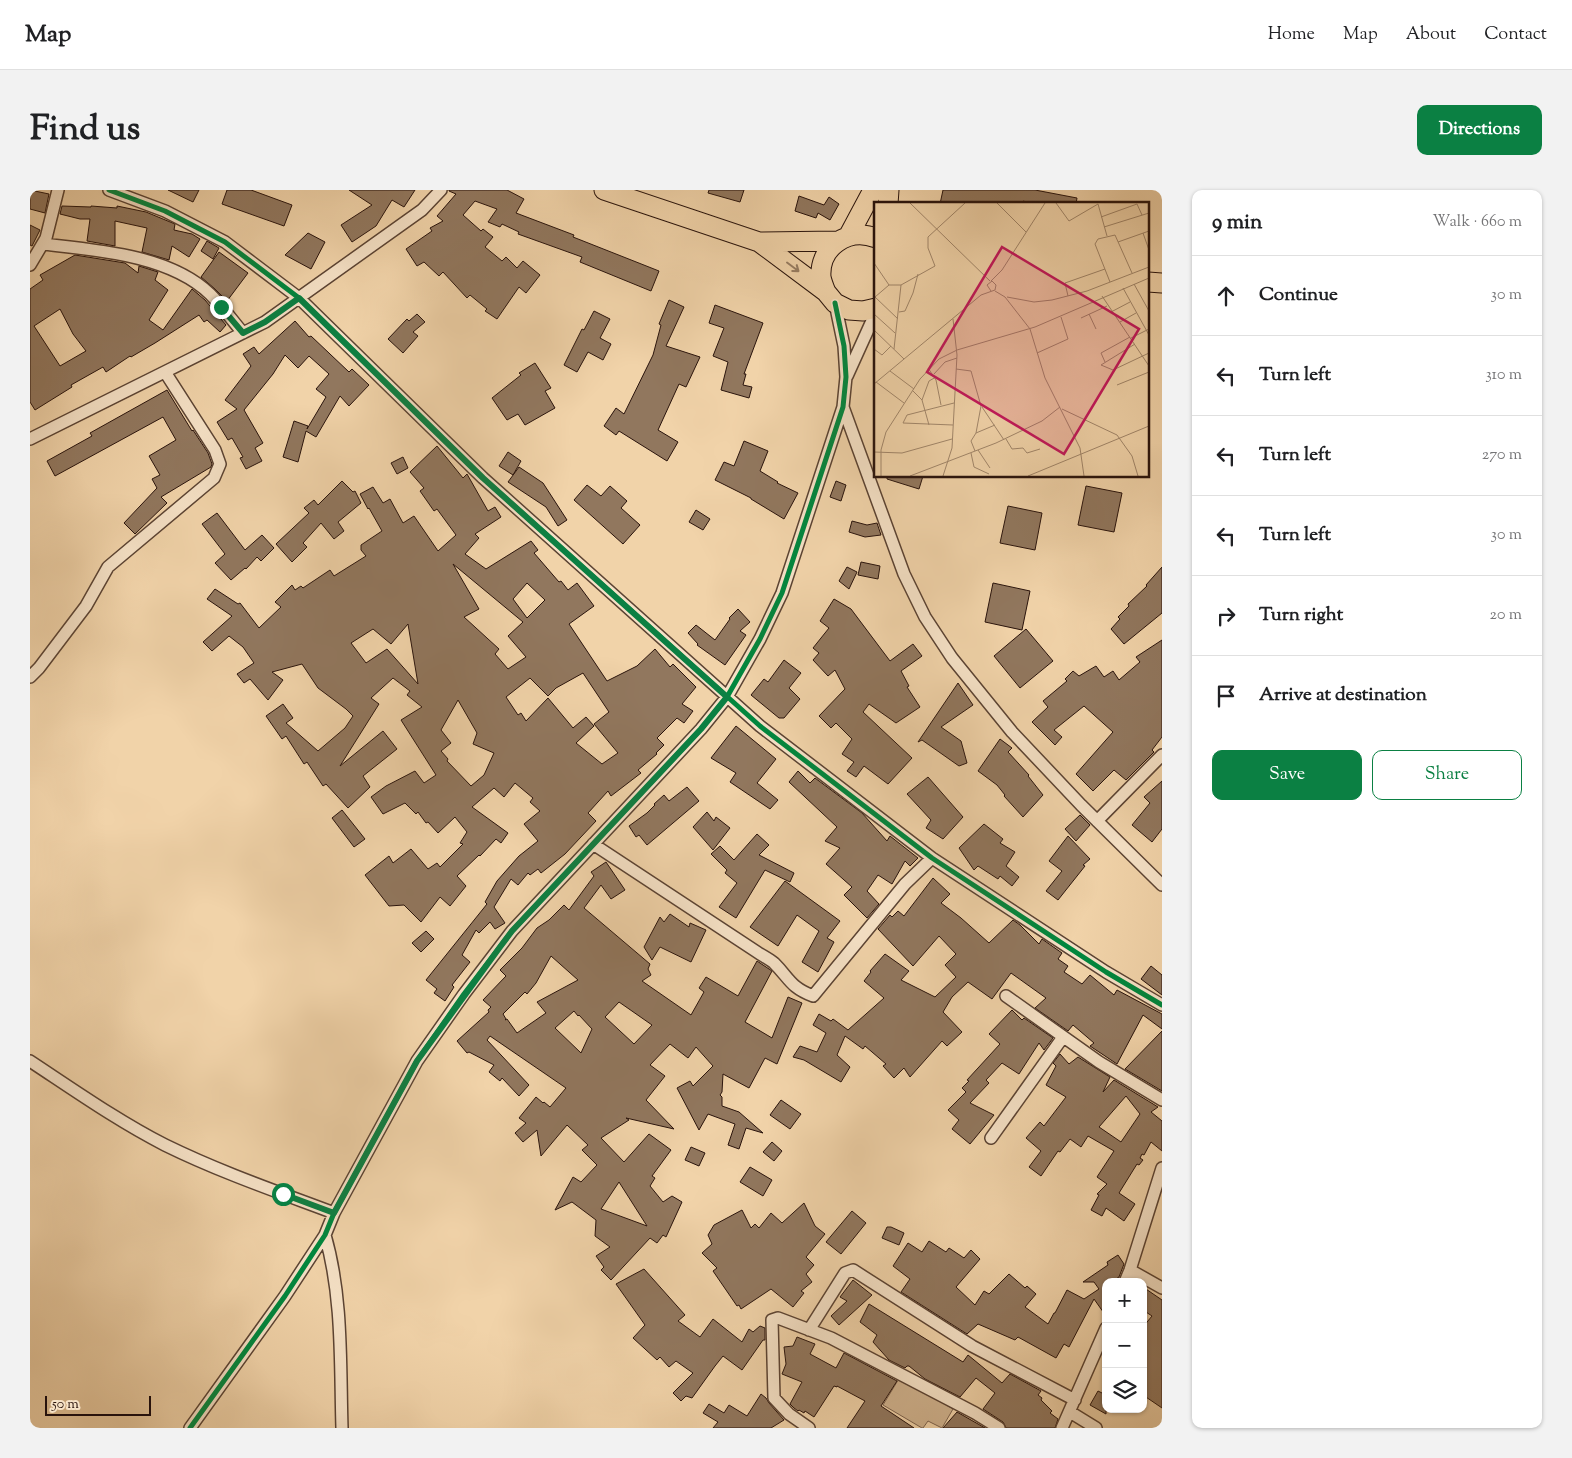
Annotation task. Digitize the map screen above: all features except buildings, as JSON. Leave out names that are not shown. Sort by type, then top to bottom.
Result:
[{"type":"main road","points":[[604,190],[759,242],[849,310],[864,311],[874,308]]},
{"type":"main road","points":[[831,297],[821,279],[822,265],[827,251],[843,238],[873,190]]},
{"type":"main road","points":[[759,242],[843,238],[862,234],[874,237]]},
{"type":"street","points":[[30,265],[46,238],[58,190]]},
{"type":"street","points":[[109,190],[165,211],[225,242],[299,298],[483,478],[760,726],[932,858],[1106,972],[1162,1005]]},
{"type":"street","points":[[30,439],[265,322],[422,210],[441,190]]},
{"type":"street","points":[[43,244],[100,251],[166,267],[186,276],[210,294],[243,333]]},
{"type":"street","points":[[190,1428],[279,1304],[325,1235],[334,1213],[417,1061],[464,994],[512,931],[701,729],[727,697],[760,640],[782,592],[843,407],[846,377],[844,346],[831,297]]},
{"type":"street","points":[[846,377],[874,316]]},
{"type":"street","points":[[30,677],[86,606],[108,567],[214,478],[220,464],[215,450],[165,372]]},
{"type":"street","points":[[843,407],[904,574],[924,617],[952,658],[1012,732],[1097,821],[1162,885]]},
{"type":"street","points":[[1097,821],[1162,755]]},
{"type":"street","points":[[593,844],[774,963],[799,991],[813,996],[905,884],[932,858]]},
{"type":"street","points":[[1006,996],[1099,1062],[1162,1100]]},
{"type":"street","points":[[991,1138],[1063,1036]]},
{"type":"street","points":[[30,1061],[108,1112],[166,1145],[248,1181],[334,1213]]},
{"type":"street","points":[[1127,1278],[1162,1168]]},
{"type":"street","points":[[325,1235],[332,1260],[339,1326],[342,1428]]},
{"type":"street","points":[[809,1330],[845,1273],[852,1270],[972,1346],[1075,1400]]},
{"type":"street","points":[[1130,1270],[1162,1288]]},
{"type":"street","points":[[809,1428],[789,1414],[774,1398],[772,1320],[778,1318],[831,1338],[878,1361],[999,1428]]},
{"type":"street","points":[[1062,1428],[1102,1337]]},
{"type":"street","points":[[1070,1412],[1096,1428]]},
{"type":"shaded area","points":[[900,1377],[953,1409],[942,1428],[928,1421],[922,1428],[883,1405]]},
{"type":"cycle path","points":[[109,190],[165,211],[225,242],[299,298],[483,478],[760,726],[932,858],[1106,972],[1162,1005]]},
{"type":"cycle path","points":[[190,1428],[285,1296],[325,1235],[334,1213],[417,1061],[464,994],[512,931],[701,729],[727,697],[760,639],[782,593],[843,407],[846,377],[844,346],[835,303]]},
{"type":"route","points":[[221,307],[243,333],[265,322],[299,298],[483,478],[727,697],[701,729],[512,931],[464,994],[417,1061],[334,1213],[283,1194]]}]
